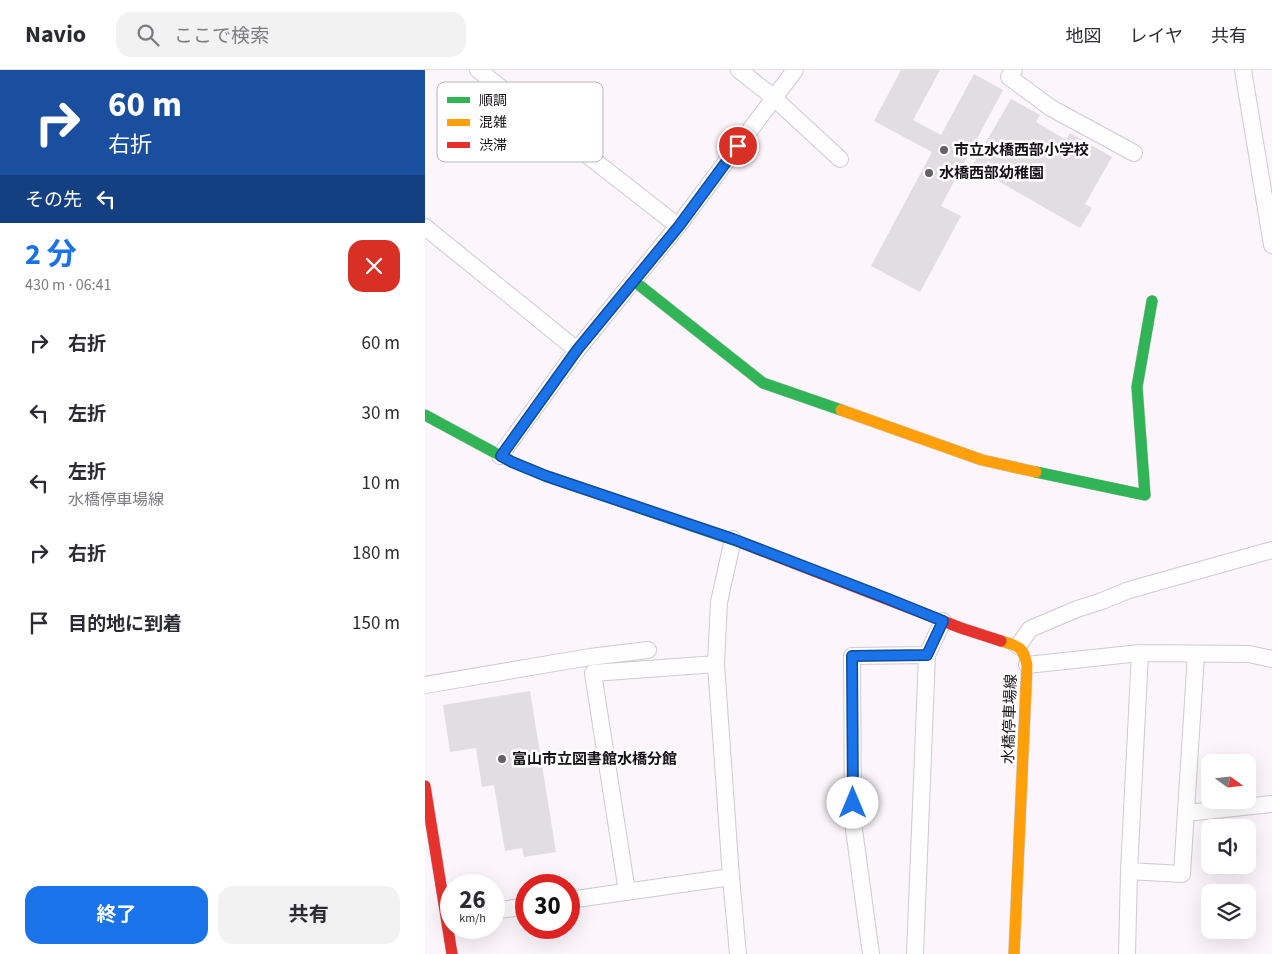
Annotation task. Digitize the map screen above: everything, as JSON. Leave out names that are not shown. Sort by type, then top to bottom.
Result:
[{"type":"main road","points":[[634,281],[763,383],[982,460],[1145,495],[1137,387],[1152,301]]},
{"type":"main road","points":[[425,415],[512,462],[546,476],[733,539],[961,628],[1018,646]]},
{"type":"main road","name":"水橋停車場線","points":[[1015,954],[1027,665],[1025,655],[1018,646]]},
{"type":"main road","points":[[425,786],[441,874]]},
{"type":"main road","points":[[451,939],[452,954]]},
{"type":"street","points":[[478,70],[493,82]]},
{"type":"street","points":[[739,70],[773,97],[840,159]]},
{"type":"street","points":[[501,456],[577,350],[679,226],[773,97],[795,70]]},
{"type":"street","points":[[1243,70],[1272,245]]},
{"type":"street","points":[[1008,72],[1051,108],[1134,153]]},
{"type":"street","points":[[597,162],[679,226]]},
{"type":"street","points":[[425,227],[577,350]]},
{"type":"street","points":[[733,539],[719,602],[716,664],[738,954]]},
{"type":"street","points":[[1018,646],[1030,630],[1077,609],[1129,590],[1272,550]]},
{"type":"street","points":[[915,954],[927,655],[943,621]]},
{"type":"street","points":[[592,665],[648,650]]},
{"type":"street","points":[[1027,665],[1140,653],[1249,654],[1272,659]]},
{"type":"street","points":[[1127,954],[1129,871],[1140,653]]},
{"type":"street","points":[[1129,871],[1182,874],[1197,654]]},
{"type":"street","points":[[871,954],[853,822],[852,656],[927,655]]},
{"type":"street","points":[[425,685],[592,665],[716,664]]},
{"type":"street","points":[[592,665],[627,892]]},
{"type":"street","points":[[1186,813],[1272,804]]},
{"type":"street","points":[[580,898],[731,877]]},
{"type":"building","points":[[901,70],[940,70],[913,120],[941,135],[974,74],[1003,90],[941,206],[961,216],[920,292],[871,266],[932,152],[874,121]]},
{"type":"building","points":[[1011,99],[1040,115],[1036,122],[1066,140],[1070,133],[1112,157],[1085,204],[1092,208],[1080,228],[972,166]]},
{"type":"building","points":[[530,691],[556,852],[524,857],[522,848],[505,851],[494,785],[482,787],[476,748],[450,752],[443,705]]},
{"type":"traffic: fast","points":[[634,281],[763,383],[841,410]]},
{"type":"traffic: fast","points":[[1036,472],[1145,495],[1137,387],[1152,301]]},
{"type":"traffic: fast","points":[[425,415],[512,462],[546,476],[742,543]]},
{"type":"traffic: slow","points":[[841,410],[982,460],[1036,472]]},
{"type":"traffic: slow","points":[[1001,641],[1019,648],[1024,654],[1027,665],[1014,954]]},
{"type":"traffic: jam","points":[[742,543],[961,628],[1001,641]]},
{"type":"traffic: jam","points":[[425,786],[452,954]]},
{"type":"place","name":"市立水橋西部小学校","points":[[944,150]]},
{"type":"place","name":"水橋西部幼稚園","points":[[929,173]]},
{"type":"place","name":"富山市立図書館水橋分館","points":[[502,759]]},
{"type":"route","points":[[738,146],[679,226],[577,350],[501,456],[546,476],[733,539],[943,621],[927,655],[852,656],[853,803]]}]
